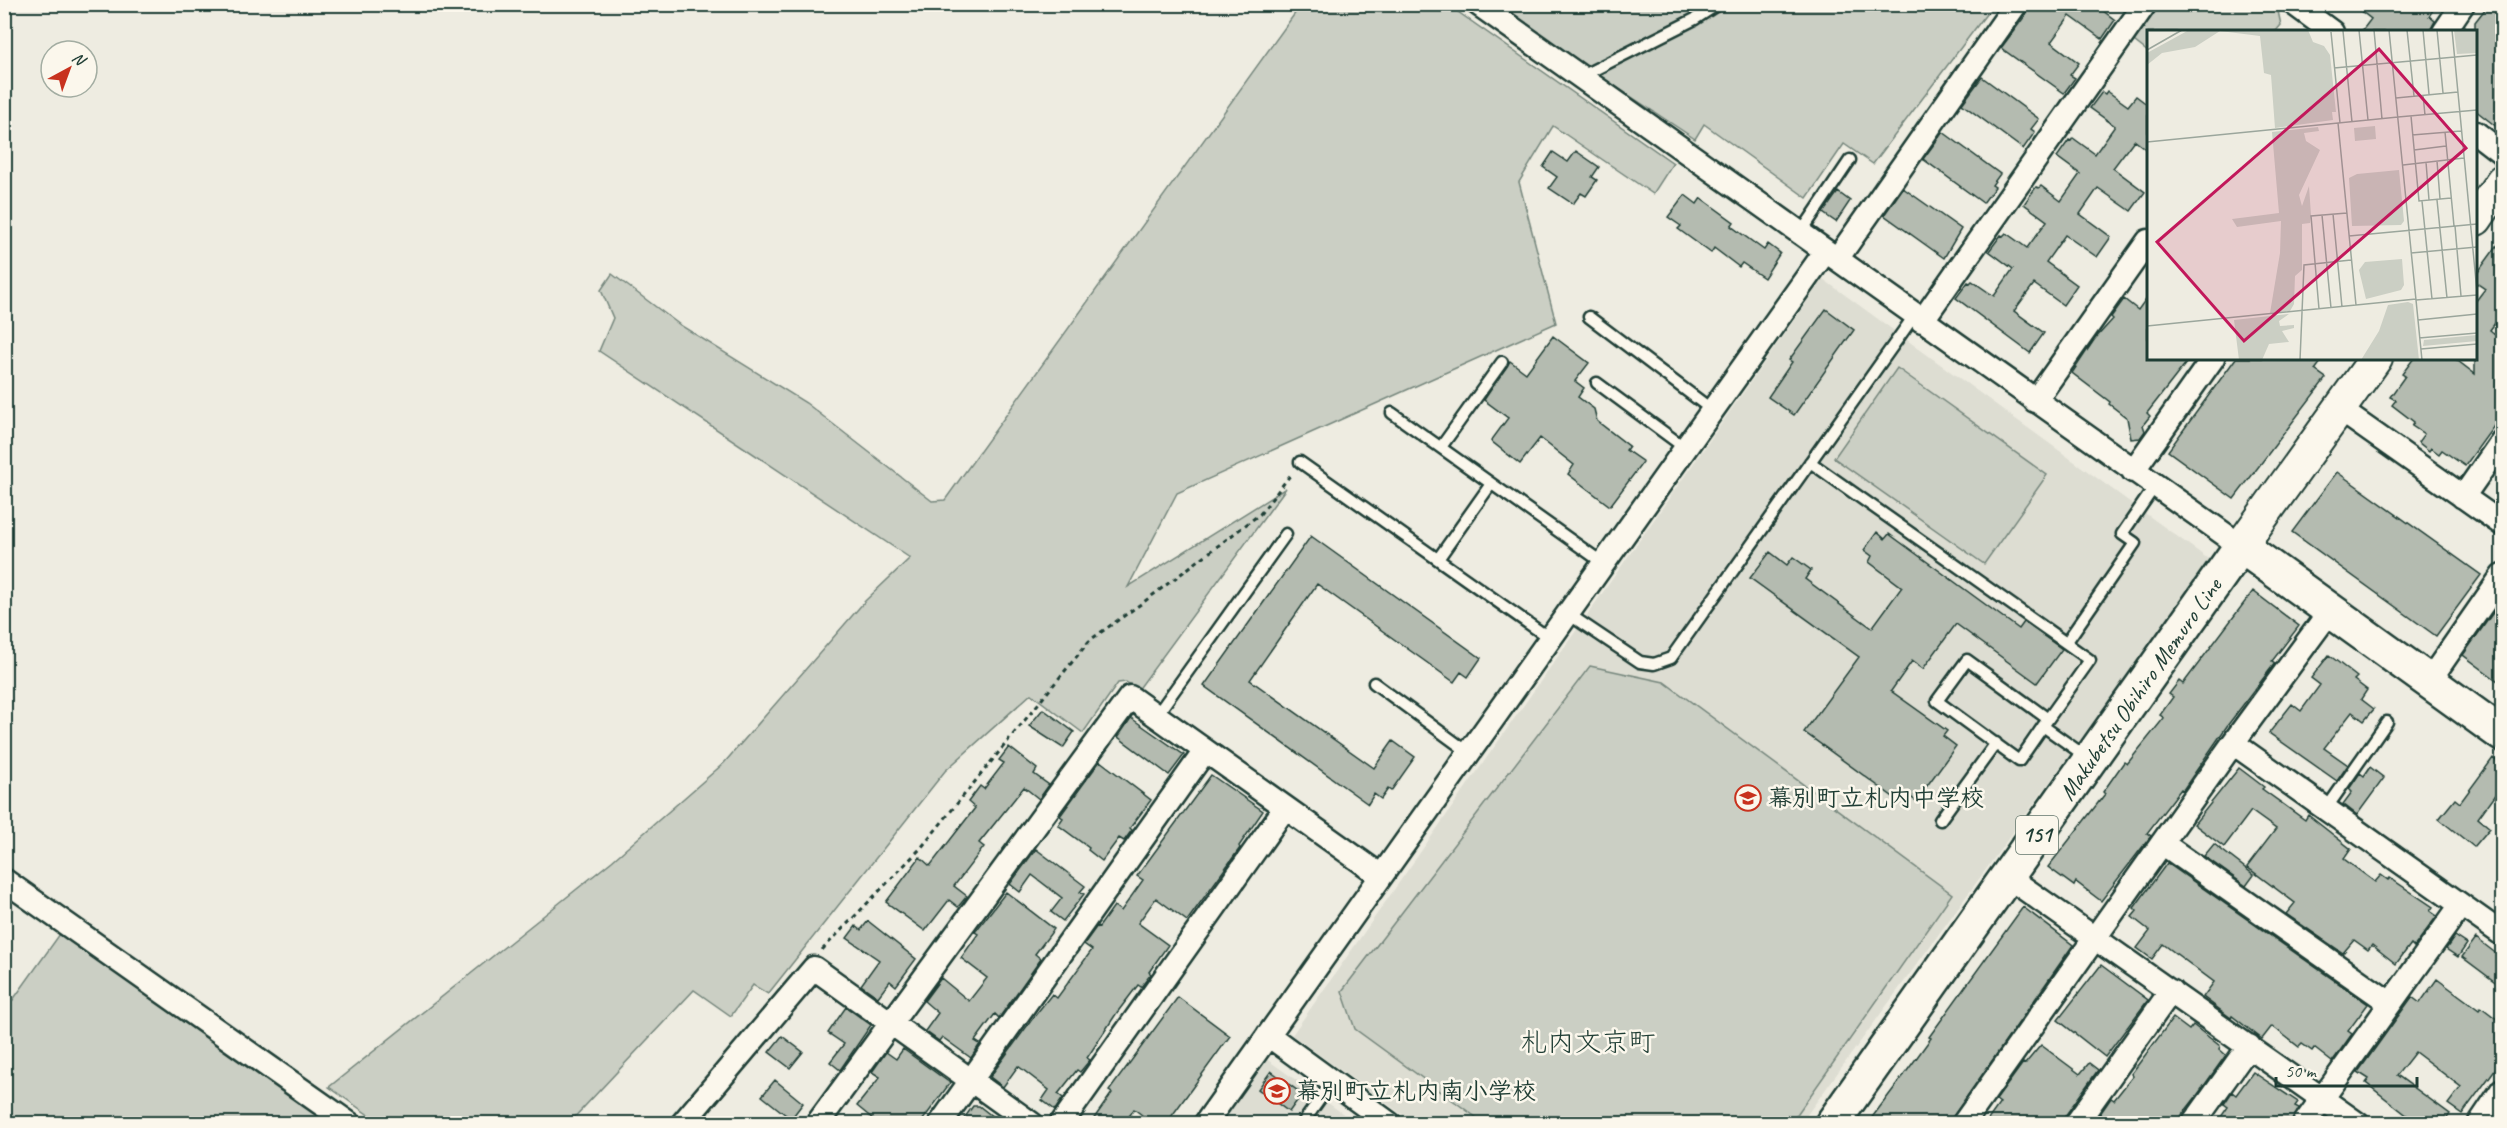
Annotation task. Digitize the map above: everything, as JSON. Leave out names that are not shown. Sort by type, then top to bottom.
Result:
[{"type":"main road","points":[[2477,216],[2502,181]]},
{"type":"main road","points":[[2375,360],[2241,546],[2502,734]]},
{"type":"main road","name":"Makubetsu Obihiro Memuro Line","points":[[1833,1124],[2241,546]]},
{"type":"street","points":[[1478,4],[2241,546]]},
{"type":"street","points":[[1205,1124],[1712,410],[1831,256],[2016,4]]},
{"type":"street","points":[[1918,318],[2145,4]]},
{"type":"street","points":[[2445,30],[2463,4]]},
{"type":"street","points":[[2304,14],[2329,30]]},
{"type":"street","points":[[2477,135],[2502,153]]},
{"type":"street","points":[[2035,400],[2147,242]]},
{"type":"street","points":[[2133,471],[2211,360]]},
{"type":"street","points":[[2339,410],[2502,524]]},
{"type":"street","points":[[2463,497],[2502,441]]},
{"type":"street","points":[[2428,681],[2502,576]]},
{"type":"street","points":[[1963,1124],[2094,937],[2330,611]]},
{"type":"street","points":[[817,1124],[889,1022],[1130,697],[1380,875]]},
{"type":"street","points":[[2233,743],[2502,934]]},
{"type":"street","points":[[940,1124],[1205,751]]},
{"type":"street","points":[[1061,1124],[1285,807]]},
{"type":"street","points":[[2162,843],[2390,1004]]},
{"type":"street","points":[[2008,877],[2358,1124]]},
{"type":"street","points":[[4,880],[350,1124]]},
{"type":"street","points":[[2304,1124],[2460,905]]},
{"type":"street","points":[[682,1124],[814,968],[1032,1124]]},
{"type":"street","points":[[2076,1124],[2171,991]]},
{"type":"street","points":[[1268,1035],[1390,1124]]},
{"type":"street","points":[[2193,1124],[2249,1046]]},
{"type":"street","points":[[2479,1124],[2502,1090]]},
{"type":"lane","points":[[1580,77],[1695,19],[1718,4]]},
{"type":"lane","points":[[1800,234],[1850,160]]},
{"type":"lane","points":[[1589,317],[1712,410]]},
{"type":"lane","points":[[1567,613],[1640,662],[1654,664],[1671,658],[1810,462],[1918,318]]},
{"type":"lane","points":[[1441,447],[1502,362]]},
{"type":"lane","points":[[1597,383],[1685,448]]},
{"type":"lane","points":[[1392,413],[1603,563]]},
{"type":"lane","points":[[1300,462],[1549,638]]},
{"type":"lane","points":[[1810,462],[2090,660],[2046,723],[2019,760],[1937,701],[1966,660],[2046,723],[2091,760]]},
{"type":"lane","points":[[1438,559],[1491,484]]},
{"type":"lane","points":[[2066,643],[2135,543],[2122,534],[2155,486]]},
{"type":"lane","points":[[1156,716],[1286,534]]},
{"type":"lane","points":[[1374,683],[1468,752]]},
{"type":"lane","points":[[2326,809],[2386,722]]},
{"type":"lane","points":[[1940,819],[1996,743]]},
{"type":"lane","points":[[1302,1124],[1332,1082]]},
{"type":"path","points":[[814,968],[822,950],[921,849],[1090,640],[1260,514],[1300,462]]},
{"type":"shaded area","points":[[1301,5],[1448,5],[1673,163],[1653,194],[1553,126],[1519,182],[1556,323],[1177,493],[1128,587],[1286,488],[1138,690],[1126,682],[1118,683],[1083,733],[1031,694],[945,771],[768,994],[753,985],[731,1016],[694,990],[569,1123],[380,1123],[329,1087],[612,861],[724,763],[865,601],[910,558],[599,351],[613,318],[601,290],[612,274],[680,325],[806,403],[932,501],[945,500]]},
{"type":"shaded area","points":[[1500,5],[1993,5],[1873,164],[1844,144],[1807,198],[1704,124],[1695,139],[1570,56]]},
{"type":"shaded area","points":[[2160,5],[2269,5],[2278,11],[2281,25],[2277,30],[2147,30],[2147,51],[2134,41]]},
{"type":"shaded area","name":"幕別町立札内中学校","points":[[1823,279],[2211,561],[1801,1123],[1414,1123],[1292,1035]]},
{"type":"shaded area","points":[[1897,368],[2047,475],[1984,564],[1834,458]]},
{"type":"shaded area","points":[[1590,666],[1664,682],[1952,894],[1791,1123],[1484,1123],[1355,1029],[1342,991]]},
{"type":"shaded area","points":[[60,934],[332,1123],[5,1124],[5,1011]]},
{"type":"shaded area","name":"幕別町立札内南小学校","points":[[1265,1058],[1356,1123],[1219,1124]]},
{"type":"building","points":[[2029,4],[2094,4],[2115,20],[2102,39],[2070,16],[2051,42],[2079,63],[2070,75],[2075,78],[2064,93],[2001,48],[2025,16]]},
{"type":"building","points":[[2352,4],[2437,4],[2429,16],[2435,21],[2430,30],[2363,30],[2371,19]]},
{"type":"building","points":[[2489,4],[2502,4],[2502,131],[2477,112],[2477,30],[2475,30],[2475,22]]},
{"type":"building","points":[[1982,77],[2039,119],[2031,129],[2035,132],[2023,149],[1962,104]]},
{"type":"building","points":[[2107,91],[2128,106],[2136,96],[2147,104],[2147,150],[2134,140],[2113,168],[2145,192],[2131,211],[2098,188],[2080,214],[2111,237],[2097,257],[2065,235],[2046,262],[2077,285],[2063,305],[2034,284],[2014,311],[2044,333],[2030,353],[1956,298],[1968,282],[1972,281],[1994,296],[2013,269],[1989,251],[2001,235],[2006,233],[2027,248],[2047,221],[2024,204],[2036,187],[2041,186],[2061,201],[2080,174],[2057,157],[2069,140],[2073,138],[2095,154],[2115,126],[2090,108],[2102,92],[2105,94]]},
{"type":"building","points":[[1943,132],[2000,174],[1992,185],[1995,187],[1983,203],[1923,159]]},
{"type":"building","points":[[1576,151],[1599,167],[1592,177],[1597,180],[1586,196],[1581,193],[1573,204],[1549,188],[1557,177],[1543,167],[1553,152],[1568,162]]},
{"type":"building","points":[[1903,188],[1961,229],[1944,258],[1884,215]]},
{"type":"building","points":[[1838,192],[1850,201],[1836,222],[1823,213]]},
{"type":"building","points":[[1685,195],[1697,204],[1701,198],[1734,222],[1731,226],[1764,250],[1768,244],[1780,253],[1764,278],[1742,263],[1739,267],[1714,248],[1711,253],[1678,229],[1681,226],[1668,217]]},
{"type":"building","points":[[2502,239],[2502,314],[2490,330],[2502,340],[2502,428],[2496,423],[2465,466],[2442,450],[2439,454],[2431,448],[2429,451],[2418,442],[2424,434],[2412,426],[2414,422],[2392,405],[2396,400],[2390,397],[2405,376],[2402,374],[2412,360],[2457,360],[2475,374],[2477,299],[2485,289],[2477,283],[2477,273]]},
{"type":"building","points":[[2147,297],[2147,360],[2188,360],[2147,413],[2150,416],[2143,425],[2145,431],[2140,438],[2131,439],[2127,418],[2072,373],[2094,340],[2113,319],[2111,317],[2124,299],[2138,310]]},
{"type":"building","points":[[1826,309],[1854,330],[1794,415],[1768,397],[1792,362],[1789,360]]},
{"type":"building","points":[[1553,336],[1589,363],[1575,381],[1584,388],[1578,397],[1594,409],[1597,421],[1629,446],[1626,450],[1643,462],[1610,506],[1568,474],[1574,465],[1540,438],[1520,464],[1491,441],[1508,418],[1484,400],[1510,361],[1526,373]]},
{"type":"building","points":[[2235,360],[2322,360],[2315,370],[2326,378],[2234,499],[2168,451]]},
{"type":"building","points":[[2337,472],[2481,575],[2436,636],[2292,532]]},
{"type":"building","points":[[1877,532],[1885,539],[1889,534],[2019,629],[2024,622],[2062,649],[2037,683],[1956,624],[1923,669],[1912,661],[1891,691],[1947,731],[1943,736],[1956,746],[1916,801],[1902,791],[1896,799],[1804,732],[1859,657],[1750,578],[1770,552],[1787,565],[1793,557],[1811,570],[1805,579],[1872,628],[1902,587],[1869,562],[1872,556],[1864,550]]},
{"type":"building","points":[[1311,536],[1481,658],[1468,677],[1461,672],[1454,682],[1317,584],[1250,680],[1374,768],[1393,741],[1415,757],[1391,791],[1388,789],[1381,799],[1374,794],[1368,804],[1204,686]]},
{"type":"building","points":[[2253,591],[2299,626],[2272,661],[2275,663],[2227,726],[2183,790],[2181,789],[2147,833],[2151,836],[2101,901],[2076,882],[2074,886],[2048,867],[2105,794],[2103,792],[2124,762],[2127,764],[2164,718],[2160,715],[2173,697],[2169,694],[2179,681],[2183,684]]},
{"type":"building","points":[[2502,600],[2502,684],[2463,655]]},
{"type":"building","points":[[2329,655],[2357,677],[2354,680],[2367,690],[2361,699],[2374,709],[2364,721],[2352,712],[2324,748],[2348,765],[2337,781],[2269,733],[2292,704],[2301,711],[2320,685],[2311,678]]},
{"type":"building","points":[[1043,709],[1074,732],[1063,748],[1029,726]]},
{"type":"building","points":[[1131,718],[1184,755],[1169,775],[1118,737]]},
{"type":"building","points":[[1009,747],[1037,769],[1034,774],[1049,785],[1039,799],[1024,787],[979,843],[984,847],[954,886],[967,896],[958,907],[949,900],[925,931],[886,902],[920,857],[930,866],[975,808],[968,802],[980,786],[984,789],[1004,763],[999,760]]},
{"type":"building","points":[[2493,758],[2502,766],[2502,785],[2478,818],[2490,828],[2474,847],[2439,819],[2455,799],[2460,803]]},
{"type":"building","points":[[1100,761],[1151,800],[1130,828],[1132,830],[1124,841],[1119,838],[1102,861],[1088,850],[1089,848],[1058,825],[1063,818],[1060,816]]},
{"type":"building","points":[[2370,767],[2384,778],[2357,815],[2343,804],[2352,792],[2349,789],[2360,773],[2364,776]]},
{"type":"building","points":[[2239,768],[2264,787],[2262,789],[2305,820],[2308,815],[2351,849],[2344,859],[2375,882],[2381,875],[2388,880],[2390,878],[2433,907],[2430,911],[2437,916],[2414,947],[2411,944],[2396,964],[2372,945],[2368,950],[2354,940],[2343,953],[2286,914],[2295,903],[2247,867],[2276,829],[2251,811],[2224,847],[2194,824]]},
{"type":"building","points":[[1211,775],[1263,811],[1239,846],[1240,848],[1187,921],[1156,898],[1138,923],[1168,945],[1149,972],[1151,974],[1141,987],[1138,985],[1116,1014],[1087,1058],[1090,1060],[1080,1072],[1077,1070],[1058,1094],[1063,1098],[1055,1110],[1042,1100],[1049,1090],[1018,1066],[1003,1087],[990,1077],[1052,994],[1057,998],[1092,950],[1084,944],[1097,926],[1099,927],[1114,906],[1121,911],[1143,880],[1137,876]]},
{"type":"building","points":[[2214,844],[2254,875],[2246,886],[2204,856]]},
{"type":"building","points":[[1036,849],[1085,886],[1080,892],[1084,894],[1063,921],[1051,912],[1062,898],[1032,875],[1020,892],[1010,884]]},
{"type":"building","points":[[2167,863],[2368,1004],[2348,1031],[2352,1034],[2332,1062],[2314,1048],[2312,1051],[2302,1044],[2299,1047],[2272,1026],[2262,1039],[2232,1016],[2231,1018],[2203,997],[2214,982],[2163,944],[2152,959],[2137,948],[2150,931],[2132,917],[2137,911],[2134,908]]},
{"type":"building","points":[[1006,892],[1054,929],[1035,954],[1041,959],[999,1018],[995,1014],[975,1041],[980,1044],[971,1058],[942,1037],[939,1041],[925,1031],[938,1013],[924,1001],[941,978],[969,1001],[987,978],[961,958],[978,934],[975,932]]},
{"type":"building","points":[[2023,907],[2073,945],[1948,1124],[1867,1124],[1931,1038],[1929,1037]]},
{"type":"building","points":[[868,921],[916,959],[896,986],[890,981],[878,997],[861,985],[879,960],[847,938],[856,926],[861,930]]},
{"type":"building","points":[[2455,936],[2467,944],[2458,957],[2446,949]]},
{"type":"building","points":[[2476,938],[2502,958],[2502,987],[2462,957]]},
{"type":"building","points":[[2101,965],[2148,1000],[2105,1057],[2058,1020]]},
{"type":"building","points":[[2437,979],[2479,1010],[2481,1007],[2502,1023],[2502,1060],[2462,1114],[2448,1104],[2461,1087],[2415,1052],[2397,1075],[2450,1114],[2443,1124],[2418,1124],[2366,1083],[2369,1079],[2358,1072],[2412,997],[2420,1003]]},
{"type":"building","points":[[1178,997],[1230,1036],[1166,1124],[1154,1124],[1134,1109],[1124,1124],[1090,1124],[1112,1093],[1109,1091]]},
{"type":"building","points":[[846,1007],[871,1025],[840,1070],[830,1062],[844,1044],[828,1033]]},
{"type":"building","points":[[2173,1018],[2189,1030],[2193,1025],[2220,1046],[2219,1049],[2226,1055],[2196,1097],[2175,1124],[2093,1124],[2111,1098],[2114,1100],[2133,1076],[2131,1074]]},
{"type":"building","points":[[782,1036],[803,1052],[790,1068],[769,1052]]},
{"type":"building","points":[[2041,1045],[2080,1074],[2089,1063],[2098,1070],[2065,1116],[2063,1124],[1985,1124],[2000,1103],[1996,1100],[2023,1063],[2025,1064]]},
{"type":"building","points":[[903,1049],[950,1083],[920,1124],[879,1124],[857,1106],[880,1077],[872,1072],[886,1052],[896,1059]]},
{"type":"building","points":[[1271,1071],[1302,1094],[1289,1112],[1258,1089]]},
{"type":"building","points":[[2253,1072],[2298,1102],[2295,1106],[2299,1108],[2291,1124],[2216,1124],[2228,1107],[2224,1104],[2232,1092],[2236,1095]]},
{"type":"building","points":[[775,1080],[803,1103],[791,1119],[762,1096]]},
{"type":"building","points":[[973,1106],[979,1106],[1002,1124],[960,1124]]},
{"type":"place","name":"幕別町立札内中学校","points":[[1748,798]]},
{"type":"place","name":"幕別町立札内南小学校","points":[[1277,1091]]},
{"type":"district","name":"札内文京町","points":[[1588,1042]]}]
